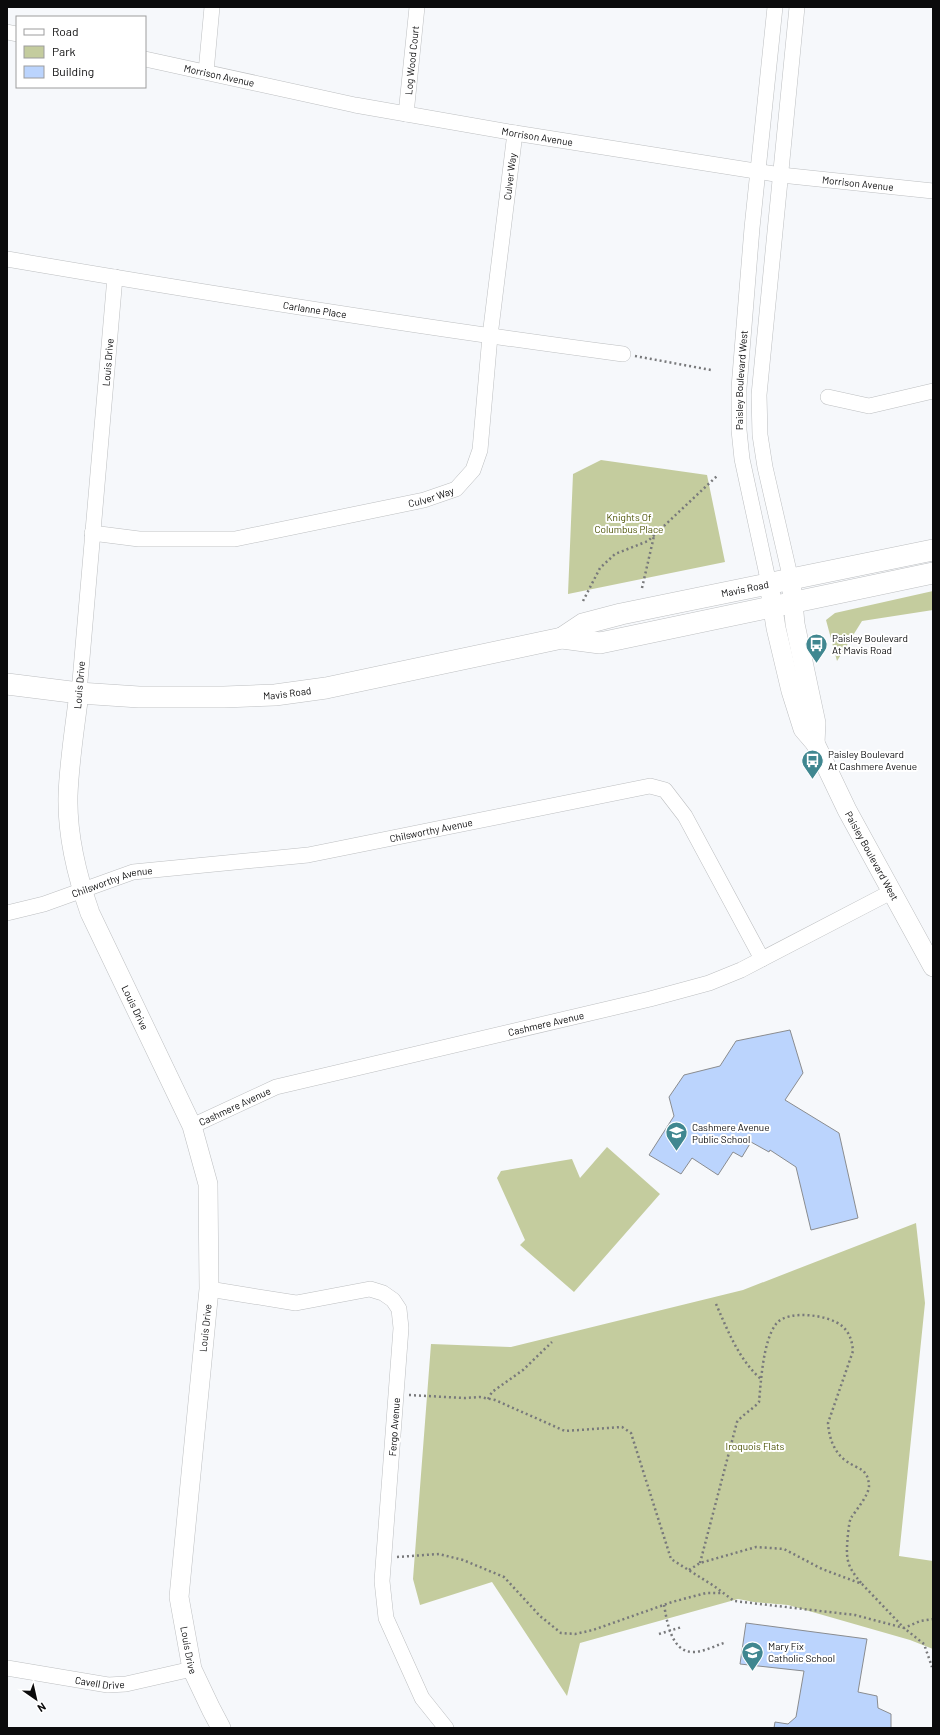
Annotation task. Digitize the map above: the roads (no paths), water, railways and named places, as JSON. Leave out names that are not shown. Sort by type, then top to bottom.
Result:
[{"type":"main road","name":"Mavis Road","points":[[562,638],[583,624],[621,614],[933,550]]},
{"type":"main road","name":"Mavis Road","points":[[7,684],[79,693],[139,697],[224,697],[275,695],[326,688],[562,638],[600,643],[933,572]]},
{"type":"street","points":[[206,72],[212,7]]},
{"type":"street","name":"Log Wood Court","points":[[406,114],[417,7]]},
{"type":"street","name":"Paisley Boulevard West","points":[[774,7],[739,372],[739,430],[742,459],[769,584],[783,605]]},
{"type":"street","name":"Paisley Boulevard West","points":[[797,7],[761,373],[760,416],[765,468],[791,580],[776,628],[791,691],[803,729],[815,743],[835,787],[933,967]]},
{"type":"street","name":"Morrison Avenue","points":[[146,59],[355,105],[515,133],[781,175],[933,191]]},
{"type":"street","name":"Culver Way","points":[[92,533],[139,539],[235,539],[424,500],[456,489],[473,470],[480,450],[490,336],[515,133]]},
{"type":"street","name":"Carlanne Place","points":[[7,259],[115,278],[490,336],[623,354]]},
{"type":"street","name":"Louis Drive","points":[[115,278],[79,693],[68,796],[72,842],[82,889],[90,913],[192,1126],[208,1184],[209,1289],[179,1597],[192,1669],[221,1728]]},
{"type":"street","points":[[828,397],[869,406],[933,391]]},
{"type":"street","name":"Chilsworthy Avenue","points":[[7,913],[44,904],[82,889],[133,872],[308,855],[650,786],[665,790],[685,816],[762,959]]},
{"type":"street","name":"Cashmere Avenue","points":[[192,1126],[276,1087],[650,999],[710,983],[762,959],[891,892]]},
{"type":"street","name":"Fergo Avenue","points":[[209,1289],[296,1303],[370,1288],[383,1293],[393,1300],[399,1309],[401,1328],[397,1394],[382,1581],[386,1618],[422,1698],[446,1728]]},
{"type":"street","name":"Cavell Drive","points":[[7,1668],[108,1685],[126,1684],[192,1669]]},
{"type":"place","name":"Paisley Boulevard At Mavis Road","points":[[816,664]]},
{"type":"place","name":"Paisley Boulevard At Cashmere Avenue","points":[[812,780]]},
{"type":"place","name":"Cashmere Avenue Public School","points":[[676,1152]]},
{"type":"place","name":"Mary Fix Catholic School","points":[[753,1672]]},
{"type":"park label","name":"Knights Of Columbus Place","points":[[629,522]]},
{"type":"park label","name":"Iroquois Flats","points":[[755,1446]]}]
